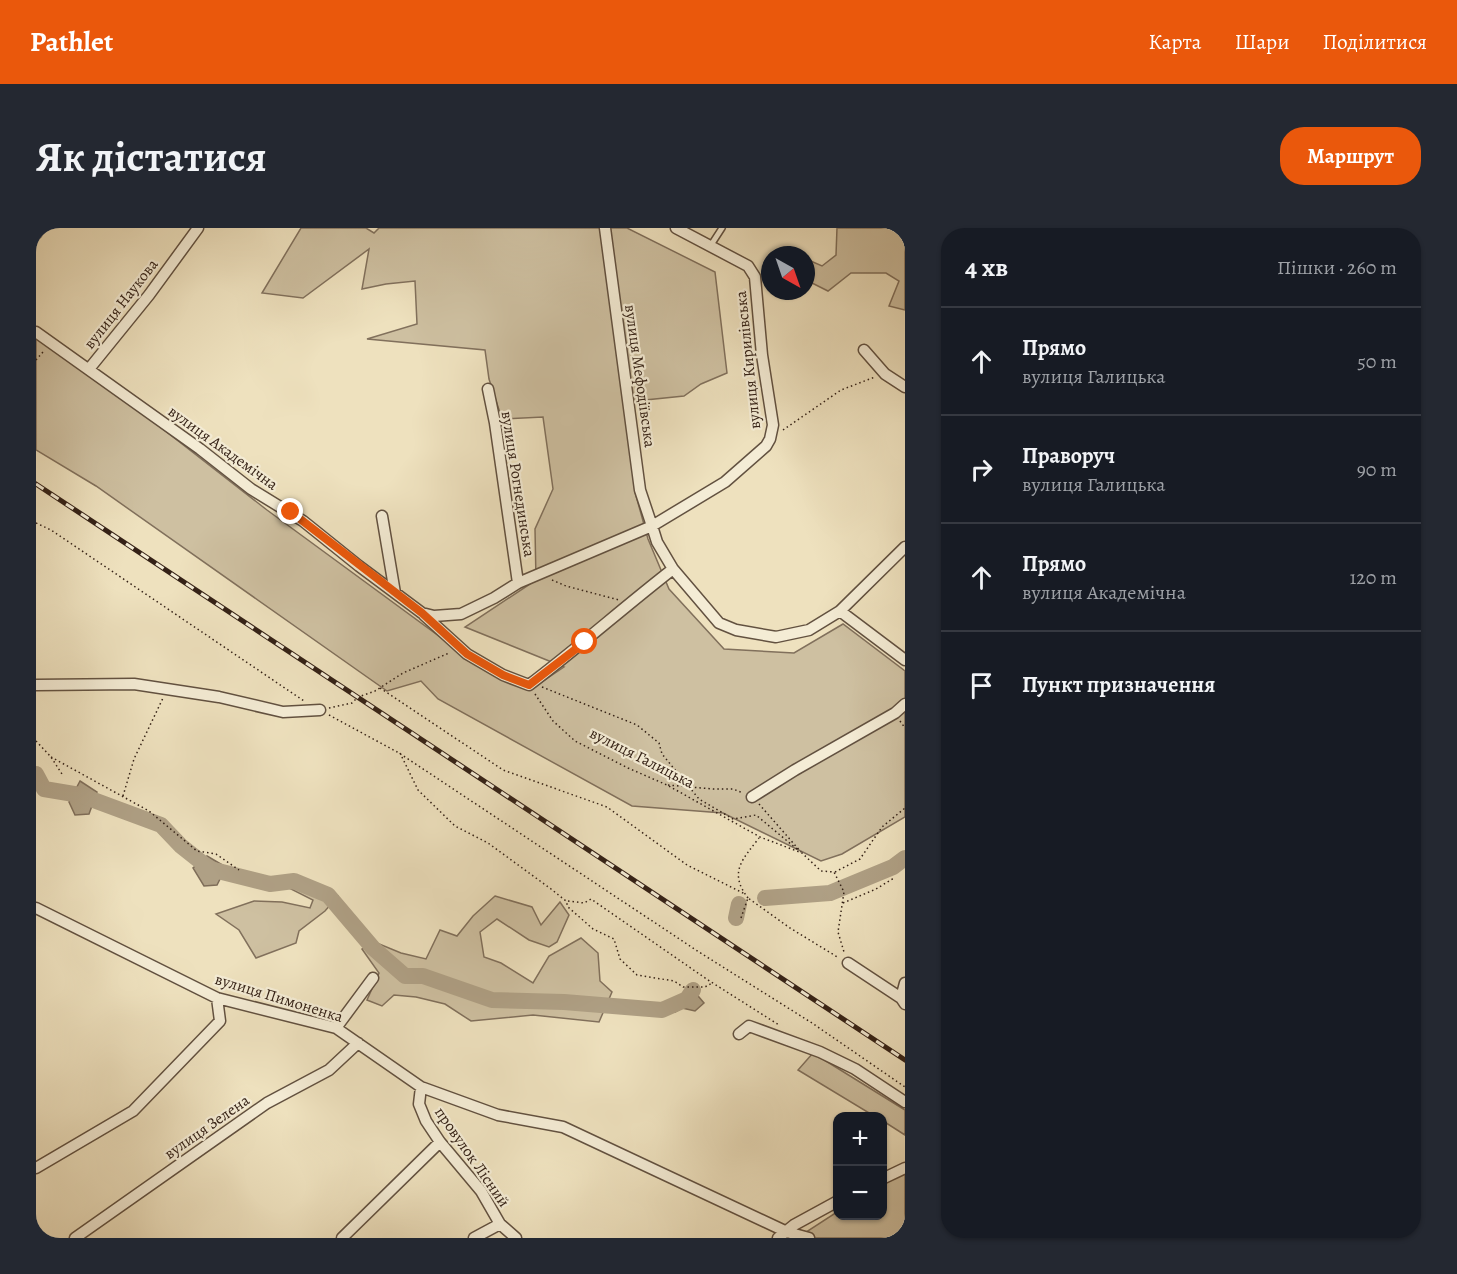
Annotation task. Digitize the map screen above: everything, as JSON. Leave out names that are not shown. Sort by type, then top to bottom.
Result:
[{"type":"street","points":[[36,234],[40,228]]},
{"type":"street","name":"вулиця Наукова","points":[[90,369],[149,295],[198,228]]},
{"type":"street","name":"вулиця Мефодіївська","points":[[605,228],[640,489],[652,526]]},
{"type":"street","points":[[676,228],[711,245]]},
{"type":"street","name":"вулиця Кирилівська","points":[[711,245],[748,266],[755,278],[762,355],[773,425],[770,439]]},
{"type":"street","name":"вулиця Академічна","points":[[36,332],[200,449],[251,489],[303,521],[422,613]]},
{"type":"street","points":[[864,350],[885,374],[905,387]]},
{"type":"street","name":"вулиця Рогнединська","points":[[488,389],[497,435],[518,583]]},
{"type":"street","points":[[422,613],[434,616],[461,614],[518,583],[652,526],[725,482],[759,454],[770,439]]},
{"type":"street","points":[[382,516],[395,593]]},
{"type":"street","points":[[652,526],[657,542],[673,569],[719,623],[736,630],[776,637],[809,630],[840,611],[905,548]]},
{"type":"street","points":[[422,613],[467,654],[503,675],[531,684],[673,569]]},
{"type":"street","points":[[840,611],[905,660]]},
{"type":"street","points":[[36,685],[134,684],[219,697],[283,712],[320,710]]},
{"type":"street","points":[[752,797],[895,713],[905,704]]},
{"type":"street","name":"вулиця Пимоненка","points":[[36,908],[218,998],[336,1028],[421,1087],[498,1115],[563,1127],[782,1235],[809,1238]]},
{"type":"street","points":[[848,963],[903,1001],[905,983]]},
{"type":"street","points":[[336,1028],[373,978]]},
{"type":"street","points":[[36,1168],[133,1111],[220,1021],[218,998]]},
{"type":"street","points":[[739,1034],[749,1026],[820,1052],[855,1069],[905,1102]]},
{"type":"street","name":"вулиця Зелена","points":[[75,1238],[267,1103],[329,1070],[358,1043]]},
{"type":"street","name":"провулок Лісний","points":[[421,1087],[419,1104],[426,1121],[440,1142],[481,1191],[500,1224],[516,1238]]},
{"type":"street","points":[[342,1238],[440,1142]]},
{"type":"street","points":[[887,1177],[905,1168]]},
{"type":"street","points":[[782,1235],[833,1203]]},
{"type":"street","points":[[474,1238],[500,1224]]},
{"type":"lane","points":[[711,245],[722,228]]},
{"type":"path","points":[[36,360],[51,343]]},
{"type":"path","points":[[770,439],[841,390],[862,380],[885,374]]},
{"type":"path","points":[[36,523],[51,530],[320,710],[399,753],[699,952],[812,1023],[905,1087]]},
{"type":"path","points":[[540,575],[566,586],[629,603]]},
{"type":"path","points":[[320,710],[352,703],[403,673],[461,647]]},
{"type":"path","points":[[531,684],[637,725],[659,743],[662,754],[699,799],[733,819],[756,814],[821,872],[834,872],[860,860],[882,827],[905,808]]},
{"type":"path","name":"вулиця Галицька","points":[[531,684],[553,721],[575,741],[667,785],[760,837],[801,853]]},
{"type":"path","points":[[380,688],[503,770],[607,807],[687,866],[745,894]]},
{"type":"path","points":[[123,797],[134,759],[168,689]]},
{"type":"path","points":[[36,741],[51,757],[62,774]]},
{"type":"path","points":[[399,753],[418,790],[455,826],[488,843],[551,889],[593,929],[614,939],[620,958],[637,975],[674,981],[683,987],[705,987],[712,983]]},
{"type":"path","points":[[51,757],[149,811],[197,850],[216,854],[239,870]]},
{"type":"path","points":[[667,785],[733,789],[752,797],[801,853]]},
{"type":"path","points":[[760,837],[739,864],[737,878],[745,894],[790,927],[848,963]]},
{"type":"path","points":[[834,872],[844,892],[838,932],[848,963]]},
{"type":"path","points":[[843,903],[876,889],[894,878]]},
{"type":"path","points":[[741,918],[748,898]]},
{"type":"path","points":[[566,902],[584,903],[591,899],[712,983],[784,1029]]},
{"type":"shaded area","points":[[301,228],[366,228],[374,233],[379,228],[627,228],[715,272],[727,373],[701,384],[684,396],[626,402],[635,492],[648,539],[669,589],[724,649],[794,653],[843,624],[905,671],[905,817],[842,854],[821,861],[723,813],[632,806],[438,699],[421,681],[387,691],[96,486],[36,450],[36,330],[267,510],[484,669],[530,690],[564,667],[465,627],[536,580],[535,529],[553,489],[543,417],[502,419],[489,379],[485,350],[367,339],[417,324],[415,281],[362,289],[369,249],[303,298],[262,293]]},
{"type":"shaded area","points":[[837,228],[905,228],[905,310],[889,306],[899,281],[886,273],[851,273],[828,291],[815,284],[815,263],[822,266],[836,255]]},
{"type":"shaded area","points":[[80,781],[97,792],[89,814],[75,815],[69,802]]},
{"type":"shaded area","points":[[207,856],[226,867],[217,885],[204,886],[193,868]]},
{"type":"shaded area","points":[[303,878],[338,896],[325,911],[299,931],[296,943],[256,958],[239,930],[216,914],[254,901],[282,902],[310,908],[313,900],[287,887]]},
{"type":"shaded area","points":[[495,896],[532,907],[541,925],[560,902],[569,915],[557,942],[549,947],[529,940],[497,919],[480,932],[484,957],[501,963],[533,983],[549,956],[581,938],[598,953],[600,981],[612,992],[599,1022],[533,1015],[471,1021],[445,1004],[416,997],[394,995],[382,1006],[367,1000],[379,973],[362,949],[377,943],[401,953],[426,959],[440,930],[457,936],[473,916]]},
{"type":"shaded area","points":[[693,990],[704,1003],[695,1011],[682,1008],[675,1012],[669,1007],[675,999]]},
{"type":"shaded area","points":[[813,1053],[905,1110],[905,1135],[887,1124],[887,1112],[867,1112],[798,1070]]},
{"type":"shaded area","points":[[905,1168],[905,1238],[797,1238],[833,1215],[833,1220],[887,1220],[887,1180]]},
{"type":"waterway","points":[[36,774],[44,789],[80,795],[161,825],[181,846],[210,869],[270,884],[294,881],[328,895],[373,948],[405,976],[423,976],[492,1000],[564,1002],[662,1010],[687,999],[693,990]]},
{"type":"waterway","points":[[765,898],[830,893],[893,867],[905,858]]},
{"type":"waterway","points":[[736,918],[739,904]]},
{"type":"railway","points":[[36,484],[905,1060]]},
{"type":"route","points":[[291,512],[422,613],[467,654],[503,675],[529,685],[585,642]]}]
